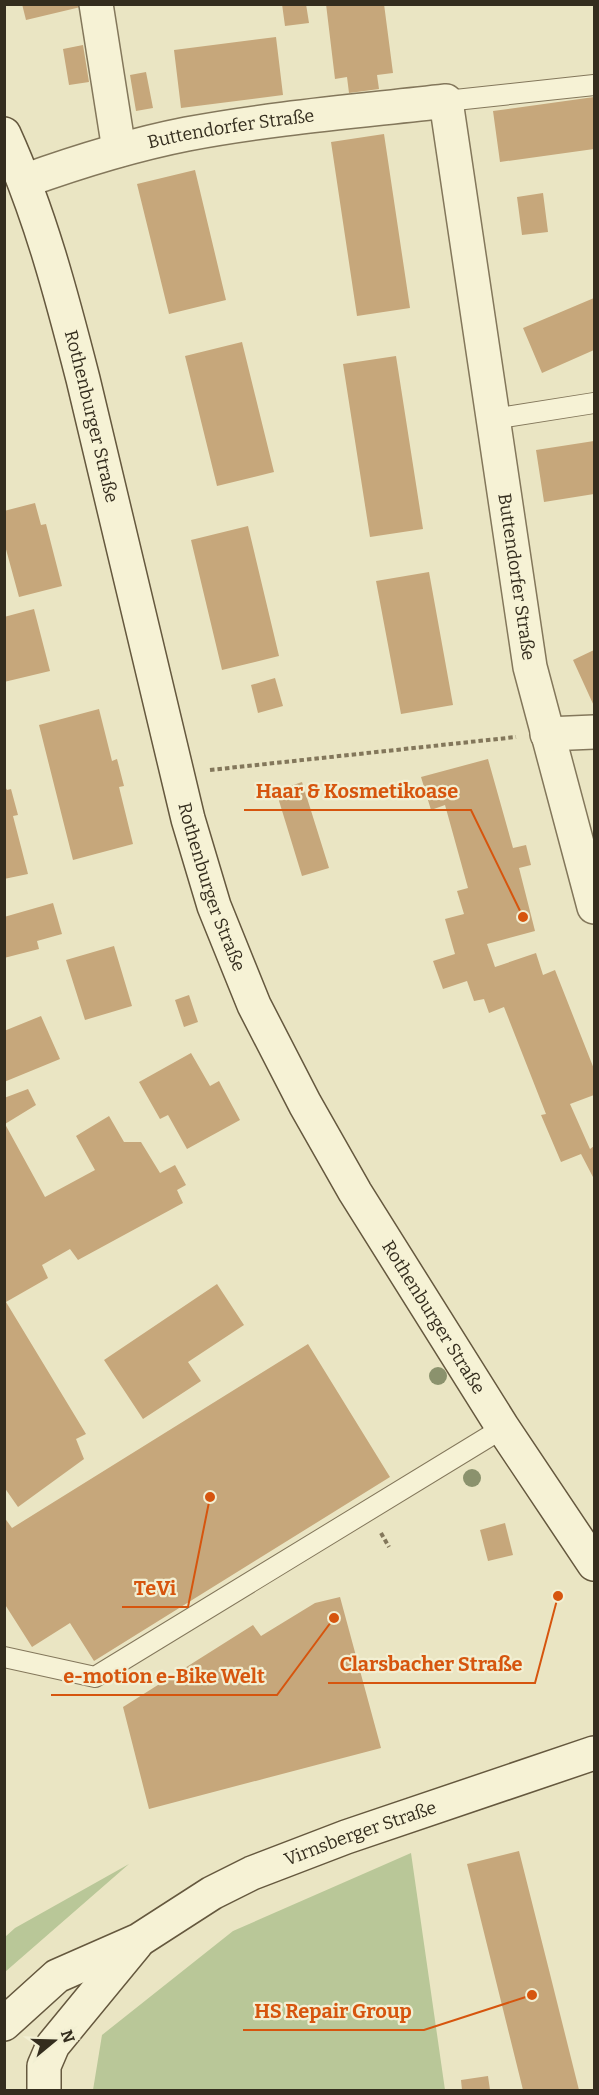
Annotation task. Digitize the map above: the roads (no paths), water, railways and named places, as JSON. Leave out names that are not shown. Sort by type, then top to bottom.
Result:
[{"type":"main road","points":[[96,4],[119,150]]},
{"type":"main road","name":"Buttendorfer Straße","points":[[24,181],[119,150],[187,134],[446,101],[530,666],[594,907]]},
{"type":"main road","name":"Rothenburger Straße","points":[[4,134],[24,181],[48,251],[84,380],[177,774],[200,861],[234,958],[269,1035],[355,1192],[503,1428],[594,1564]]},
{"type":"main road","points":[[547,734],[594,732]]},
{"type":"main road","name":"Virnsberger Straße","points":[[4,2024],[57,1976],[139,1940],[212,1893],[252,1873],[336,1840],[526,1778],[594,1753]]},
{"type":"main road","name":"Virnsberger Straße","points":[[44,2091],[44,2066],[53,2045],[139,1940]]},
{"type":"lane","name":"Buttendorfer Straße","points":[[446,101],[594,85]]},
{"type":"lane","points":[[493,419],[594,403]]},
{"type":"lane","points":[[4,1657],[95,1677],[503,1428]]},
{"type":"place","name":"Haar & Kosmetikoase","points":[[523,917]]},
{"type":"place","name":"TeVi","points":[[210,1497]]},
{"type":"place","name":"Clarsbacher Straße","points":[[558,1596]]},
{"type":"place","name":"e-motion e-Bike Welt","points":[[334,1618]]},
{"type":"place","name":"HS Repair Group","points":[[532,1995]]}]
